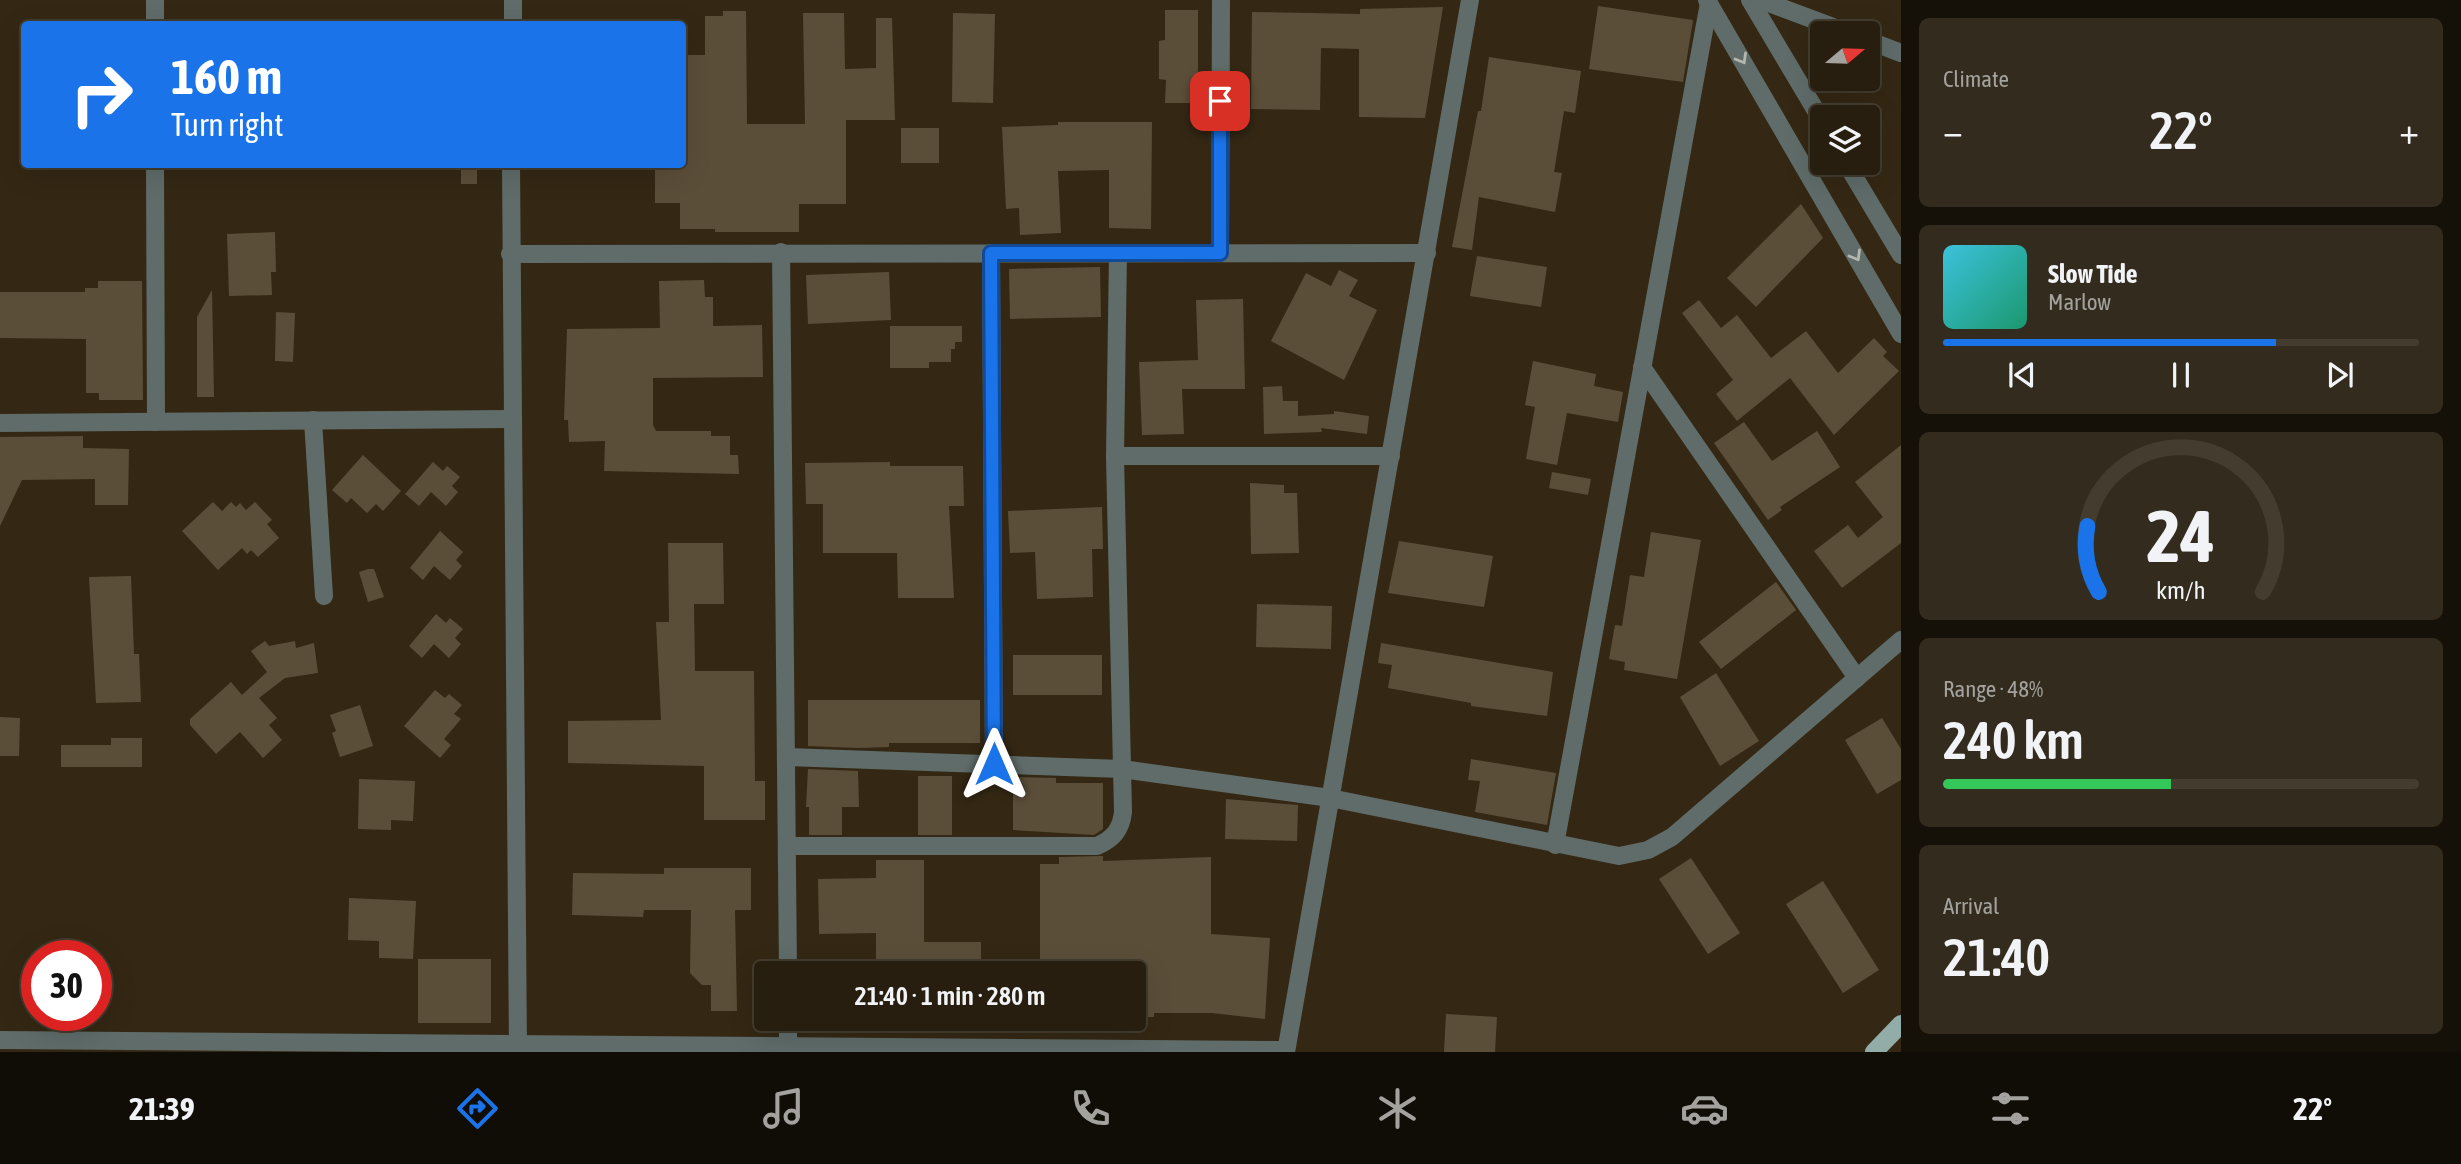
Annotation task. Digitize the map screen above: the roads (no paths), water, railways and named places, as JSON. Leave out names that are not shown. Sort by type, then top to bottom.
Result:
[{"type":"main road","points":[[1874,1052],[1901,1024]]},
{"type":"street","points":[[155,0],[155,21]]},
{"type":"street","points":[[513,0],[513,21]]},
{"type":"street","points":[[1220,253],[1221,0]]},
{"type":"street","points":[[0,1040],[181,1046],[788,1045],[1286,1051],[1470,0]]},
{"type":"street","points":[[1749,0],[1812,105]]},
{"type":"street","points":[[1761,0],[1817,21]]},
{"type":"street","points":[[1708,2],[1901,334]]},
{"type":"street","points":[[1555,845],[1708,2]]},
{"type":"street","points":[[1880,45],[1901,53]]},
{"type":"street","points":[[155,168],[156,422]]},
{"type":"street","points":[[511,168],[517,1047]]},
{"type":"street","points":[[1853,175],[1901,255]]},
{"type":"street","points":[[781,253],[788,961]]},
{"type":"street","points":[[991,253],[994,764]]},
{"type":"street","points":[[789,846],[1097,846],[1114,836],[1122,821],[1115,456],[1118,253]]},
{"type":"street","points":[[510,254],[1427,253]]},
{"type":"street","points":[[1642,367],[1857,678]]},
{"type":"street","points":[[0,423],[512,419]]},
{"type":"street","points":[[313,420],[324,596]]},
{"type":"street","points":[[1115,456],[1391,456]]},
{"type":"street","points":[[787,757],[1122,769],[1330,798],[1619,856],[1661,844],[1683,828],[1901,640]]},
{"type":"street","points":[[788,1031],[788,1045]]}]
